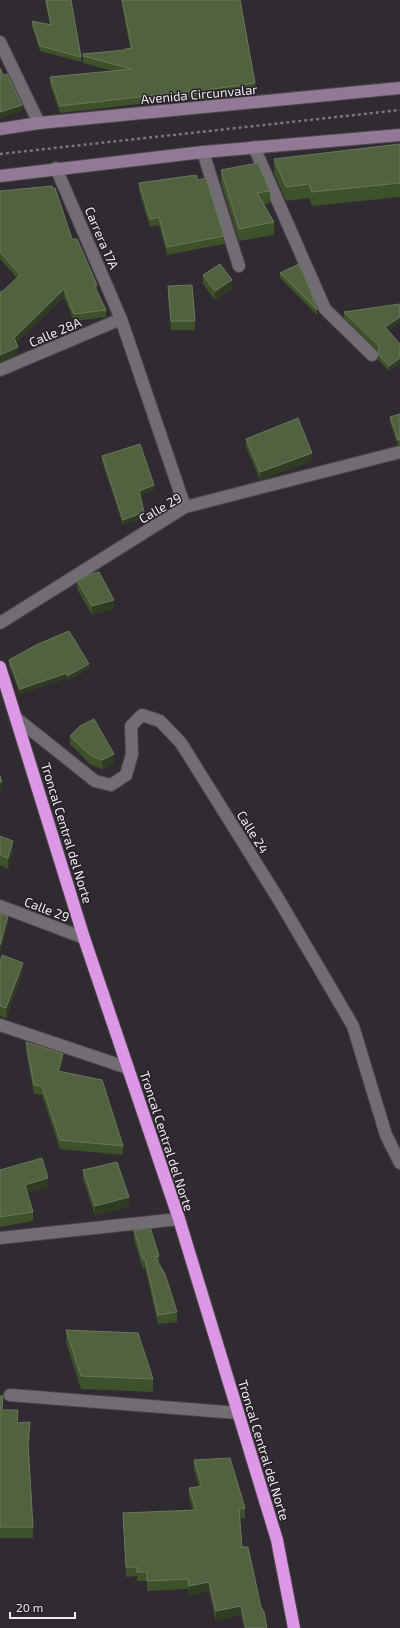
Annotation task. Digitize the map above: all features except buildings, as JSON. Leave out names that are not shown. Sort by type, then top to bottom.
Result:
[{"type":"highway","name":"Troncal Central del Norte","points":[[0,667],[84,938],[179,1219],[277,1540],[294,1628]]},
{"type":"main road","name":"Avenida Circunvalar","points":[[0,129],[39,123],[400,88]]},
{"type":"main road","points":[[0,176],[56,168],[203,152],[400,135]]},
{"type":"street","points":[[0,42],[39,123]]},
{"type":"street","points":[[254,147],[325,309],[372,355]]},
{"type":"street","points":[[203,152],[239,266]]},
{"type":"street","name":"Carrera 17A","points":[[56,168],[121,319],[186,507]]},
{"type":"street","name":"Calle 28A","points":[[0,370],[121,319]]},
{"type":"street","name":"Calle 29","points":[[0,623],[186,507],[400,452]]},
{"type":"street","name":"Calle 24","points":[[16,718],[95,781],[111,785],[126,776],[132,754],[131,726],[142,715],[160,721],[181,743],[280,900],[353,1026],[386,1135],[400,1164]]},
{"type":"street","name":"Calle 29","points":[[0,906],[84,938]]},
{"type":"street","points":[[0,1025],[128,1068]]},
{"type":"street","points":[[0,1238],[179,1219]]},
{"type":"street","points":[[10,1395],[238,1413]]},
{"type":"path","points":[[0,154],[400,110]]}]
